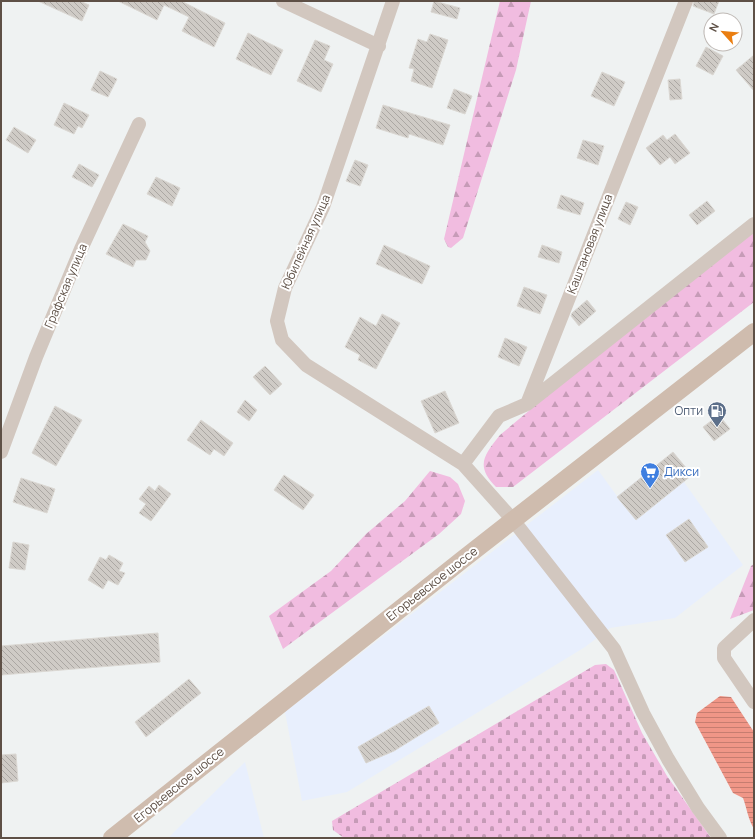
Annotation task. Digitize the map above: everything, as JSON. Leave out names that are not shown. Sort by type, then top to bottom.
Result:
[{"type":"main road","name":"Егорьевское шоссе","points":[[112,838],[512,520],[754,332]]},
{"type":"street","points":[[283,1],[379,46]]},
{"type":"street","name":"Юбилейная улица","points":[[393,1],[379,46],[323,207],[285,288],[277,321],[282,340],[306,365],[463,464],[512,520],[614,649],[643,713],[668,759],[698,808],[720,838]]},
{"type":"street","name":"Каштановая улица","points":[[527,404],[686,1]]},
{"type":"street","name":"Графская улица","points":[[1,452],[36,357],[81,249],[139,124]]},
{"type":"street","points":[[463,464],[499,416],[527,404],[754,224]]},
{"type":"street","points":[[754,620],[724,648],[724,658],[754,702]]},
{"type":"shaded area","points":[[673,452],[692,475],[684,482],[743,565],[675,618],[610,628],[585,647],[347,792],[302,801],[285,712],[598,470],[617,496]]},
{"type":"shaded area","points":[[720,696],[731,697],[754,732],[754,829],[743,798],[733,793],[695,722],[697,713]]},
{"type":"shaded area","points":[[245,762],[264,838],[168,838]]},
{"type":"green space","points":[[500,1],[531,1],[516,70],[463,238],[451,248],[448,247],[444,239]]},
{"type":"green space","points":[[754,231],[754,302],[513,487],[496,487],[489,480],[484,467],[484,461],[486,455],[500,435],[693,274]]},
{"type":"green space","points":[[430,471],[450,477],[458,484],[465,501],[461,514],[439,534],[283,649],[269,616],[331,571],[366,534],[405,501]]},
{"type":"green space","points":[[754,564],[754,610],[730,619],[751,566]]},
{"type":"green space","points":[[606,664],[614,670],[642,733],[667,776],[711,838],[344,838],[333,830],[332,821],[595,665]]},
{"type":"building","points":[[38,1],[80,1],[89,5],[82,21]]},
{"type":"building","points":[[118,1],[181,1],[225,23],[214,47],[182,31],[189,17],[164,5],[157,20]]},
{"type":"building","points":[[434,1],[460,8],[457,19],[431,12]]},
{"type":"building","points":[[694,1],[719,1],[715,12],[709,12],[693,6]]},
{"type":"building","points":[[248,33],[283,50],[271,75],[236,59]]},
{"type":"building","points":[[430,34],[448,40],[432,88],[411,81],[414,69],[409,68],[418,39],[427,42]]},
{"type":"building","points":[[315,40],[330,46],[324,60],[333,64],[321,92],[297,81]]},
{"type":"building","points":[[703,52],[715,52],[723,56],[713,75],[696,66]]},
{"type":"building","points":[[754,55],[754,91],[736,70]]},
{"type":"building","points":[[100,71],[117,79],[108,97],[91,90]]},
{"type":"building","points":[[602,72],[625,82],[614,106],[591,96]]},
{"type":"building","points":[[680,79],[682,99],[670,100],[668,80]]},
{"type":"building","points":[[454,89],[472,96],[465,114],[447,108]]},
{"type":"building","points":[[64,103],[89,115],[82,128],[78,126],[74,134],[54,125]]},
{"type":"building","points":[[383,105],[450,125],[443,145],[409,134],[408,138],[376,128]]},
{"type":"building","points":[[14,127],[36,140],[28,153],[6,140]]},
{"type":"building","points":[[675,134],[690,153],[675,164],[670,157],[660,165],[646,148],[663,135],[667,140]]},
{"type":"building","points":[[583,140],[604,146],[598,165],[577,158]]},
{"type":"building","points":[[355,160],[368,165],[360,186],[346,181]]},
{"type":"building","points":[[79,164],[99,175],[92,187],[72,177]]},
{"type":"building","points":[[156,177],[180,188],[172,206],[147,194]]},
{"type":"building","points":[[561,195],[584,203],[580,215],[557,208]]},
{"type":"building","points":[[707,201],[715,211],[697,225],[689,215]]},
{"type":"building","points":[[626,202],[638,207],[630,225],[618,219]]},
{"type":"building","points":[[123,224],[148,236],[145,242],[150,251],[146,260],[136,260],[133,267],[106,254]]},
{"type":"building","points":[[384,245],[430,266],[422,284],[376,264]]},
{"type":"building","points":[[542,245],[562,252],[559,263],[538,257]]},
{"type":"building","points":[[524,287],[547,295],[540,314],[517,306]]},
{"type":"building","points":[[587,300],[596,311],[579,326],[571,316],[572,313]]},
{"type":"building","points":[[382,314],[400,323],[376,369],[358,360],[360,355],[345,347],[360,317],[376,326]]},
{"type":"building","points":[[505,338],[527,347],[519,366],[498,357]]},
{"type":"building","points":[[265,366],[282,384],[270,395],[253,377]]},
{"type":"building","points":[[445,391],[459,423],[435,433],[421,401]]},
{"type":"building","points":[[245,400],[257,410],[249,421],[237,412]]},
{"type":"building","points":[[55,406],[82,420],[56,466],[32,453]]},
{"type":"building","points":[[719,415],[730,429],[714,441],[703,427]]},
{"type":"building","points":[[201,420],[233,443],[224,456],[214,449],[210,455],[187,440]]},
{"type":"building","name":"Дикси","points":[[673,452],[692,475],[636,520],[617,497]]},
{"type":"building","points":[[284,475],[314,495],[303,510],[274,490]]},
{"type":"building","points":[[21,478],[55,489],[47,513],[13,502]]},
{"type":"building","points":[[159,485],[171,494],[151,521],[139,513],[146,504],[139,499],[149,486],[155,491]]},
{"type":"building","points":[[689,519],[708,547],[685,562],[666,535]]},
{"type":"building","points":[[13,542],[29,545],[25,570],[9,568]]},
{"type":"building","points":[[109,555],[123,563],[119,571],[125,573],[118,585],[108,580],[103,589],[88,580],[100,557],[106,560]]},
{"type":"building","points":[[158,633],[160,662],[1,675],[1,646]]},
{"type":"building","points":[[189,679],[201,693],[146,737],[135,722]]},
{"type":"building","points":[[429,706],[439,723],[394,751],[366,763],[358,747]]},
{"type":"building","points":[[16,754],[18,781],[1,783],[1,755]]},
{"type":"place","name":"Опти","points":[[717,428]]},
{"type":"place","name":"Дикси","points":[[650,489]]}]
